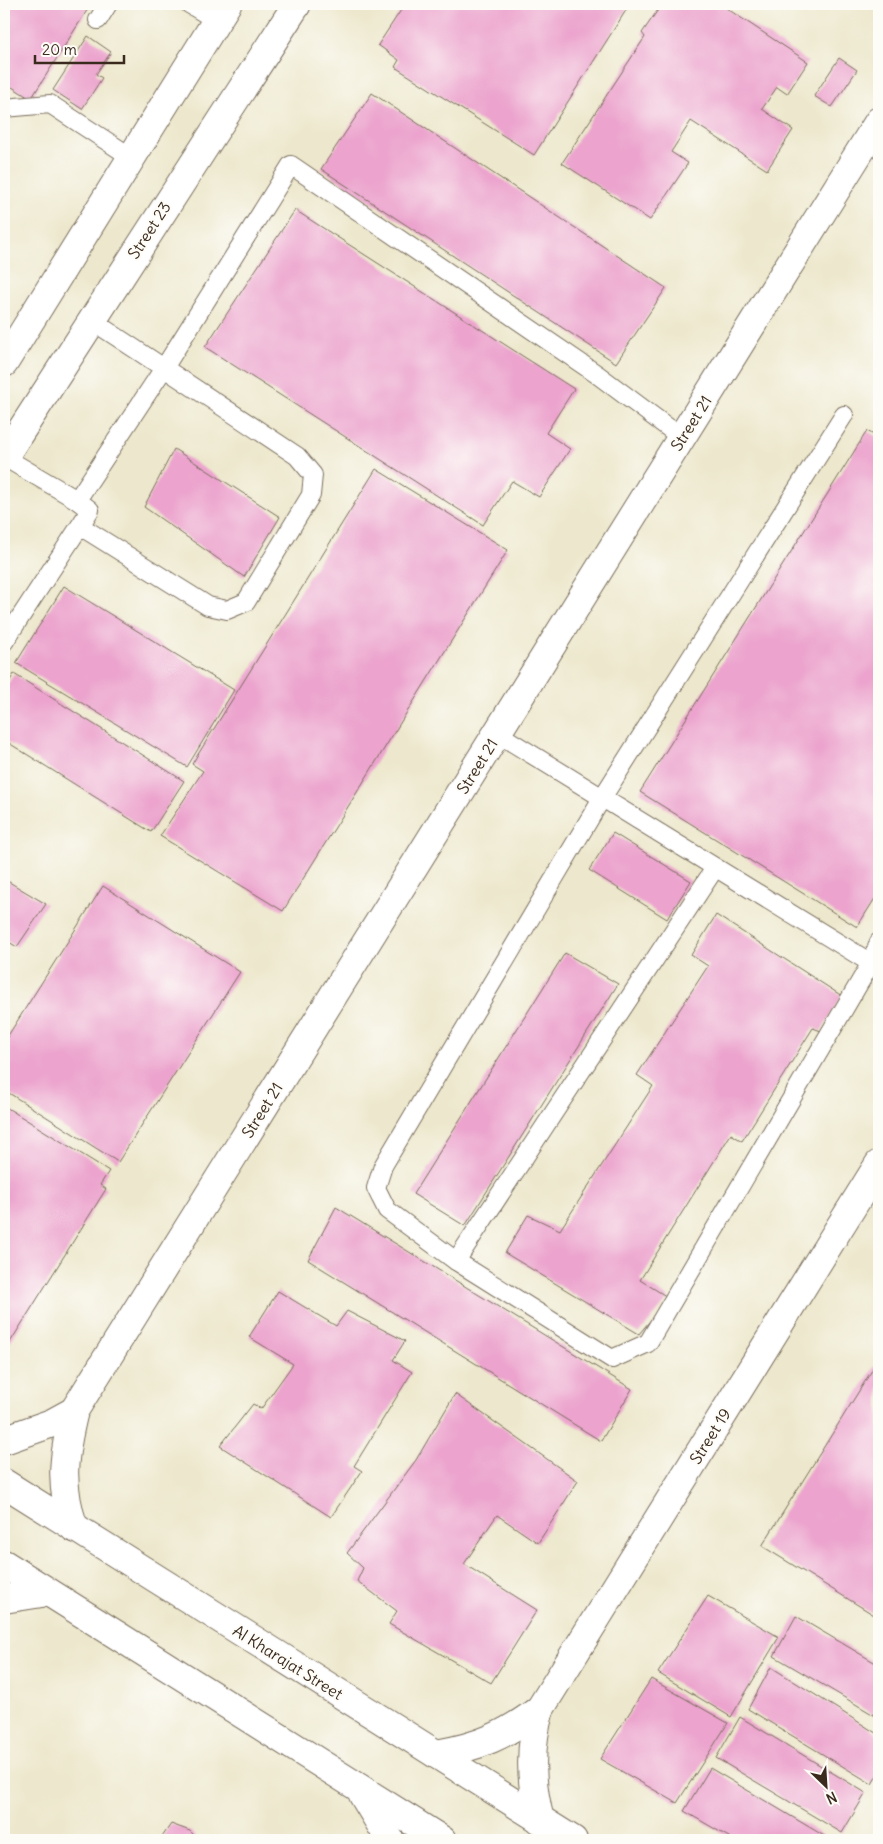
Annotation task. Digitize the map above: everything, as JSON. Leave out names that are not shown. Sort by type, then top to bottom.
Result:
[{"type":"street","name":"Street 23","points":[[4,457],[297,4]]},
{"type":"street","points":[[4,364],[221,12]]},
{"type":"street","name":"Street 21","points":[[74,1528],[64,1492],[63,1474],[64,1456],[74,1412],[879,121]]},
{"type":"street","name":"Street 19","points":[[540,1820],[534,1798],[531,1760],[534,1730],[540,1709],[879,1164]]},
{"type":"street","points":[[4,1440],[52,1423],[74,1412]]},
{"type":"street","name":"Al Kharajat Street","points":[[4,1483],[573,1840]]},
{"type":"street","points":[[4,1564],[442,1840]]},
{"type":"street","points":[[4,1599],[48,1592]]},
{"type":"street","name":"Street 19","points":[[436,1754],[464,1749],[492,1740],[517,1726],[540,1709]]},
{"type":"street","points":[[358,1788],[390,1840]]},
{"type":"lane","points":[[98,20],[108,4]]},
{"type":"lane","points":[[189,4],[221,12]]},
{"type":"lane","points":[[4,108],[50,104],[131,157]]},
{"type":"lane","points":[[77,500],[164,368],[291,165],[598,375],[682,438]]},
{"type":"lane","points":[[80,526],[208,606],[227,610],[246,602],[311,495],[313,476],[297,456],[91,320]]},
{"type":"lane","points":[[844,415],[602,798],[383,1166],[376,1188],[387,1210],[456,1261],[612,1360],[648,1343],[875,966],[879,942]]},
{"type":"lane","points":[[4,457],[77,500],[90,510],[4,642]]},
{"type":"lane","points":[[498,733],[875,966]]},
{"type":"lane","points":[[456,1261],[715,868]]},
{"type":"building","points":[[5,4],[91,4],[31,99],[4,82]]},
{"type":"building","points":[[405,4],[630,4],[534,155],[395,67],[399,60],[378,45]]},
{"type":"building","points":[[662,4],[720,4],[808,62],[787,94],[777,87],[762,109],[793,130],[767,170],[691,121],[671,152],[688,163],[650,220],[562,163],[645,37],[642,33]]},
{"type":"building","points":[[88,36],[111,52],[96,74],[102,78],[82,109],[53,90]]},
{"type":"building","points":[[839,58],[857,70],[832,107],[814,96]]},
{"type":"building","points":[[372,93],[666,288],[616,363],[321,169]]},
{"type":"building","points":[[295,210],[574,389],[546,433],[570,449],[539,497],[512,481],[483,525],[205,347]]},
{"type":"building","points":[[867,431],[879,438],[879,892],[857,927],[640,792]]},
{"type":"building","points":[[174,449],[280,517],[244,577],[144,507]]},
{"type":"building","points":[[376,469],[508,550],[283,911],[160,836],[203,771],[192,764]]},
{"type":"building","points":[[64,586],[234,690],[187,767],[16,663]]},
{"type":"building","points":[[14,674],[184,781],[151,832],[4,740],[4,690]]},
{"type":"building","points":[[613,833],[691,881],[667,919],[589,870]]},
{"type":"building","points":[[4,879],[46,904],[17,947],[4,939]]},
{"type":"building","points":[[103,886],[240,972],[118,1162],[4,1090],[4,1042]]},
{"type":"building","points":[[716,915],[842,996],[821,1031],[813,1028],[742,1141],[731,1134],[640,1280],[669,1298],[639,1334],[505,1253],[528,1215],[560,1230],[653,1086],[637,1075],[708,966],[691,955]]},
{"type":"building","points":[[565,953],[618,984],[465,1226],[413,1194]]},
{"type":"building","points":[[4,1106],[109,1171],[100,1185],[106,1189],[4,1352]]},
{"type":"building","points":[[336,1207],[632,1389],[601,1441],[308,1260]]},
{"type":"building","points":[[278,1291],[336,1326],[347,1311],[405,1341],[393,1360],[412,1372],[354,1466],[362,1471],[331,1517],[220,1446],[253,1404],[261,1409],[293,1364],[249,1337]]},
{"type":"building","points":[[879,1359],[879,1618],[762,1546]]},
{"type":"building","points":[[455,1394],[578,1481],[538,1543],[497,1515],[464,1564],[537,1610],[491,1683],[389,1624],[397,1611],[357,1581],[363,1568],[347,1553],[416,1460]]},
{"type":"building","points":[[708,1596],[779,1637],[731,1717],[658,1673]]},
{"type":"building","points":[[796,1616],[879,1665],[879,1718],[774,1656]]},
{"type":"building","points":[[771,1667],[879,1735],[879,1772],[872,1784],[748,1709]]},
{"type":"building","points":[[651,1679],[728,1723],[677,1803],[600,1759]]},
{"type":"building","points":[[740,1717],[866,1793],[842,1833],[716,1758]]},
{"type":"building","points":[[710,1768],[831,1840],[734,1840],[684,1811]]},
{"type":"building","points":[[171,1824],[190,1831],[199,1840],[160,1840]]}]
